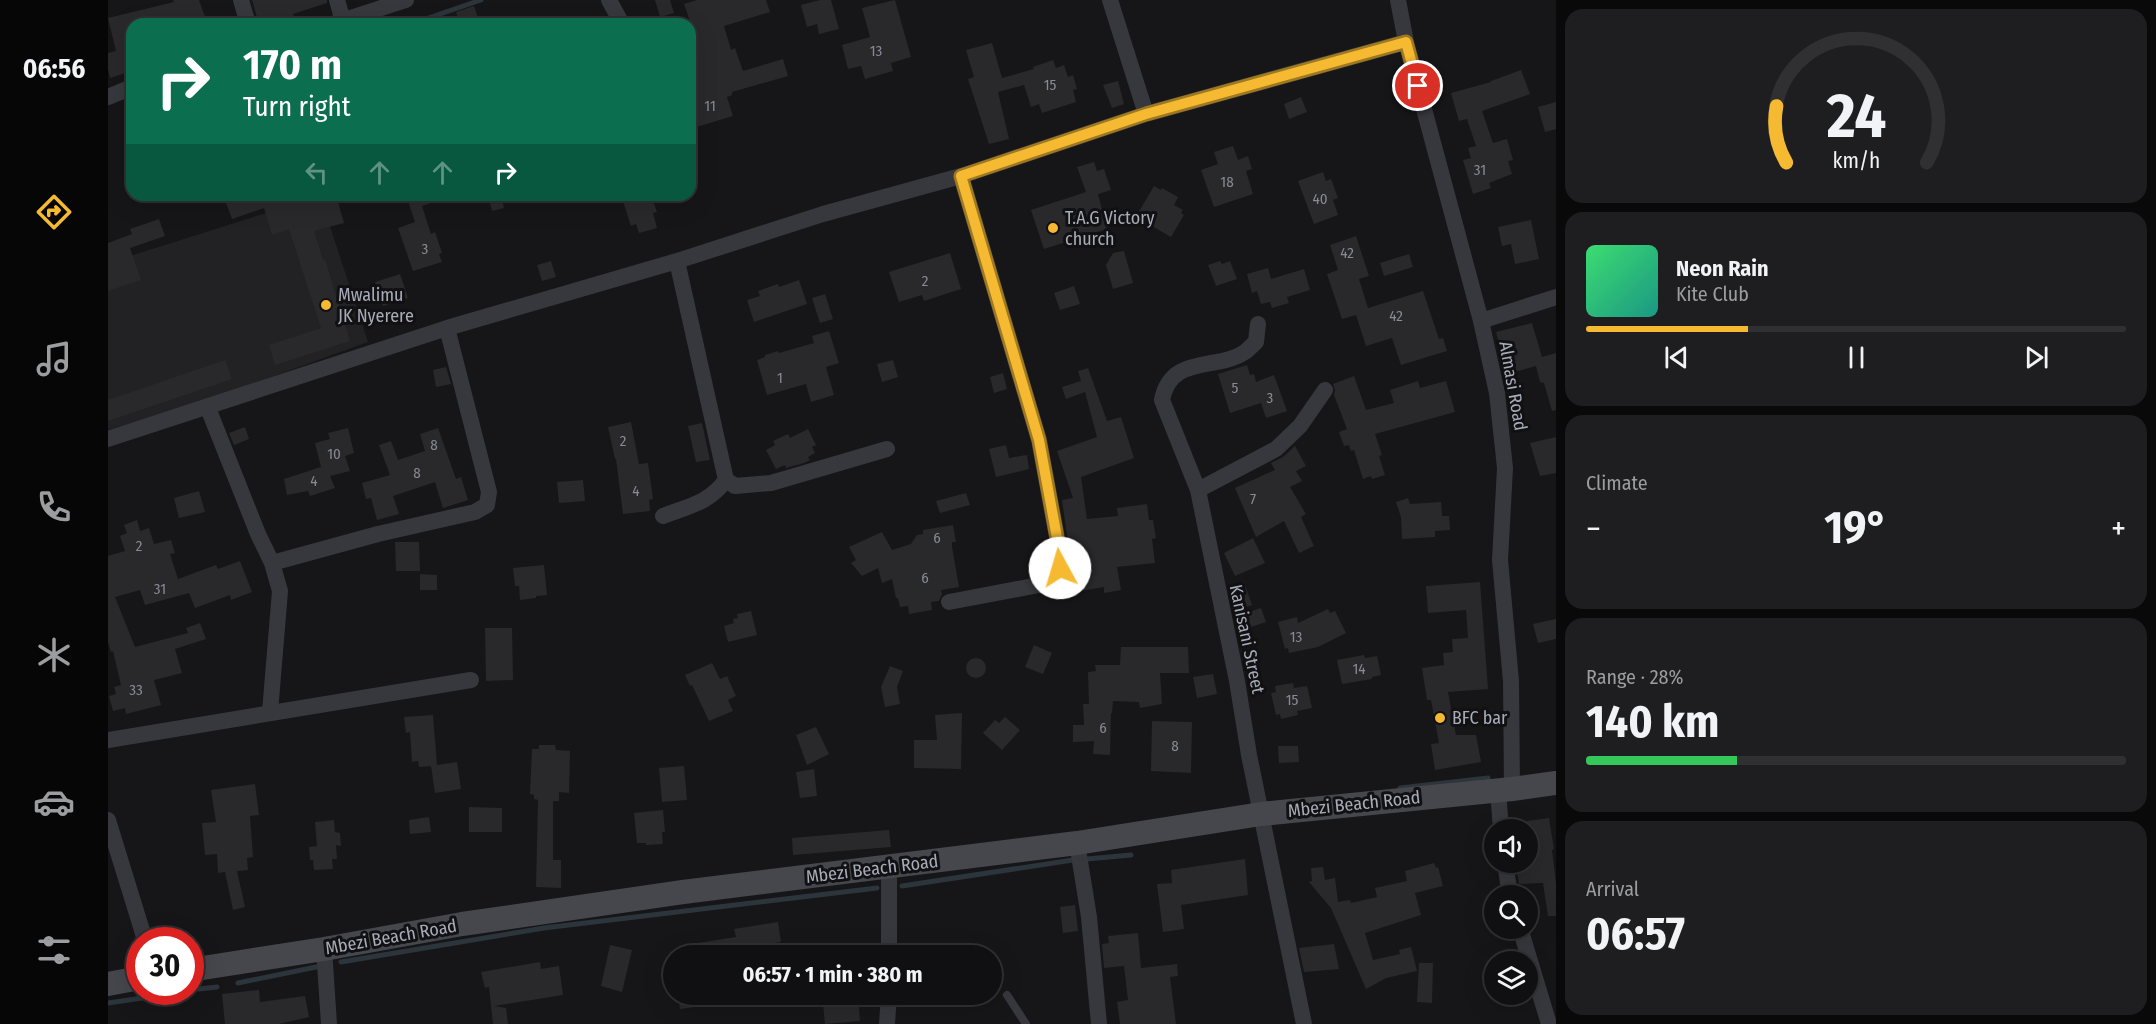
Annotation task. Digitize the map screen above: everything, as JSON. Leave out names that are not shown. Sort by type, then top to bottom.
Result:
[{"type":"main road","name":"Mbezi Beach Road","points":[[204,968],[462,924],[683,892],[1077,843],[1261,813],[1556,783]]},
{"type":"main road","points":[[108,984],[126,981]]},
{"type":"street","points":[[241,0],[246,18]]},
{"type":"street","points":[[337,0],[337,18]]},
{"type":"street","points":[[350,18],[406,0]]},
{"type":"street","points":[[609,0],[619,18]]},
{"type":"street","points":[[1110,0],[1146,114]]},
{"type":"street","name":"Almasi Road","points":[[1398,0],[1406,42],[1481,321],[1497,393],[1505,468],[1500,560],[1511,681],[1502,819]]},
{"type":"street","points":[[108,440],[447,328],[677,261],[823,214],[961,176],[1146,114],[1406,42]]},
{"type":"street","points":[[108,97],[126,90]]},
{"type":"street","points":[[950,602],[1049,583],[1057,577],[1060,568],[1060,554],[1039,440],[961,176]]},
{"type":"street","points":[[677,261],[726,480],[735,486],[771,483],[886,449]]},
{"type":"street","points":[[1481,321],[1556,297]]},
{"type":"street","name":"Kanisani Street","points":[[1258,324],[1256,342],[1244,353],[1195,366],[1176,374],[1164,388],[1162,400],[1198,490],[1305,1024]]},
{"type":"street","points":[[272,563],[378,534],[475,512],[487,505],[489,492],[447,328]]},
{"type":"street","points":[[1198,490],[1276,449],[1299,426],[1325,390]]},
{"type":"street","points":[[208,408],[258,534],[272,563],[280,591],[270,712]]},
{"type":"street","points":[[663,516],[705,501],[717,493],[726,480]]},
{"type":"street","points":[[108,740],[471,681]]},
{"type":"street","points":[[108,820],[141,927]]},
{"type":"street","points":[[1077,843],[1089,917],[1099,1024]]},
{"type":"street","points":[[889,867],[889,945]]},
{"type":"street","points":[[1523,939],[1549,1024]]},
{"type":"street","points":[[324,949],[329,1024]]},
{"type":"street","points":[[887,1024],[888,1005]]},
{"type":"lane","points":[[1007,996],[1026,1024]]},
{"type":"shaded area","points":[[304,201],[322,201],[368,342],[216,397],[108,430],[108,263]]},
{"type":"building","points":[[173,0],[199,0],[205,17],[126,18],[126,73],[110,78],[108,53],[116,51],[108,18],[174,2]]},
{"type":"building","points":[[252,0],[327,0],[327,3],[293,14],[295,18],[257,18]]},
{"type":"building","points":[[655,0],[670,0],[674,13],[660,17]]},
{"type":"building","points":[[697,0],[766,0],[770,12],[724,26],[731,50],[735,48],[743,71],[783,59],[788,76],[732,92],[732,95],[727,97],[733,116],[696,127],[696,18],[689,18],[684,4]]},
{"type":"building","points":[[820,0],[831,0],[839,29],[819,34],[817,24],[807,27],[801,5]]},
{"type":"building","points":[[895,0],[911,57],[891,63],[893,71],[865,79],[861,66],[848,69],[842,45],[870,37],[862,8]]},
{"type":"building","points":[[474,6],[478,18],[458,18],[456,12]]},
{"type":"building","points":[[992,43],[1002,78],[1034,69],[1033,67],[1053,60],[1056,68],[1064,65],[1068,77],[1073,75],[1077,89],[1073,90],[1076,102],[1042,113],[1039,104],[1031,107],[1024,85],[998,92],[1009,139],[989,144],[968,79],[974,77],[966,50]]},
{"type":"building","points":[[1521,70],[1530,94],[1482,111],[1493,143],[1507,139],[1513,160],[1508,161],[1512,174],[1489,183],[1491,188],[1473,194],[1463,160],[1471,158],[1468,148],[1476,146],[1467,119],[1459,121],[1451,93],[1491,82]]},
{"type":"building","points":[[1118,81],[1124,104],[1112,108],[1103,85]]},
{"type":"building","points":[[1301,97],[1307,112],[1289,119],[1284,104]]},
{"type":"building","points":[[1556,102],[1556,129],[1545,132],[1538,107]]},
{"type":"building","points":[[1233,146],[1238,160],[1248,156],[1252,169],[1246,171],[1253,194],[1214,207],[1201,170],[1218,164],[1214,152]]},
{"type":"building","points":[[1094,162],[1097,171],[1104,169],[1111,190],[1098,194],[1107,229],[1044,249],[1031,210],[1086,192],[1077,167]]},
{"type":"building","points":[[1323,172],[1326,181],[1331,179],[1338,198],[1333,200],[1338,215],[1314,224],[1298,181]]},
{"type":"building","points":[[1154,186],[1178,197],[1174,205],[1183,210],[1181,213],[1184,215],[1171,237],[1152,226],[1150,229],[1134,220]]},
{"type":"building","name":"Mwalimu JK Nyerere","points":[[225,201],[338,201],[344,223],[314,231],[350,341],[275,365],[269,345],[321,328],[289,229],[272,235],[264,208],[232,219]]},
{"type":"building","points":[[408,201],[437,201],[422,206],[431,234],[435,232],[442,253],[439,254],[442,262],[413,271],[398,228],[415,222]]},
{"type":"building","points":[[490,201],[502,201],[504,208],[492,211]]},
{"type":"building","points":[[623,201],[653,201],[657,212],[653,213],[657,228],[639,233],[636,224],[631,226]]},
{"type":"building","points":[[159,219],[165,236],[130,248],[141,280],[108,291],[108,243],[132,234],[130,229]]},
{"type":"building","points":[[1531,220],[1539,259],[1515,264],[1511,244],[1502,246],[1498,227]]},
{"type":"building","points":[[1356,236],[1369,276],[1359,279],[1368,308],[1423,291],[1439,339],[1443,338],[1447,351],[1401,365],[1392,338],[1366,346],[1356,315],[1342,319],[1327,274],[1338,270],[1330,245]]},
{"type":"building","points":[[1124,251],[1133,283],[1113,289],[1106,265],[1113,253]]},
{"type":"building","points":[[950,253],[961,289],[924,301],[922,295],[899,302],[889,272]]},
{"type":"building","points":[[1409,254],[1413,267],[1384,276],[1380,263]]},
{"type":"building","points":[[551,261],[556,277],[542,281],[537,265]]},
{"type":"building","points":[[1220,261],[1222,264],[1230,261],[1237,279],[1216,286],[1208,265]]},
{"type":"building","points":[[1268,268],[1271,279],[1304,269],[1310,290],[1287,297],[1289,303],[1272,308],[1270,302],[1261,304],[1257,291],[1252,293],[1247,274]]},
{"type":"building","points":[[400,274],[408,298],[383,306],[375,282]]},
{"type":"building","points":[[799,280],[807,304],[754,322],[747,300],[760,296],[758,291]]},
{"type":"building","points":[[1074,286],[1080,304],[1060,310],[1054,293]]},
{"type":"building","points":[[825,294],[833,319],[820,323],[812,298]]},
{"type":"building","points":[[1532,323],[1542,357],[1556,353],[1556,410],[1552,411],[1544,383],[1540,382],[1536,366],[1507,374],[1496,332]]},
{"type":"building","points":[[829,331],[839,363],[826,367],[834,395],[811,402],[806,384],[767,395],[757,360],[778,351],[779,353],[814,343],[812,336]]},
{"type":"building","points":[[225,360],[232,379],[108,421],[108,400]]},
{"type":"building","points":[[893,360],[898,377],[882,382],[877,364]]},
{"type":"building","points":[[1247,365],[1250,375],[1254,374],[1256,382],[1274,375],[1287,411],[1266,418],[1261,403],[1230,413],[1218,374]]},
{"type":"building","points":[[446,367],[451,384],[436,387],[433,370]]},
{"type":"building","points":[[1088,368],[1107,421],[1121,417],[1134,458],[1081,477],[1087,519],[1118,516],[1117,508],[1147,504],[1149,520],[1153,520],[1156,538],[1152,539],[1155,563],[1117,567],[1121,590],[1104,593],[1104,587],[1075,592],[1062,500],[1073,498],[1057,451],[1097,437],[1085,392],[1066,399],[1062,387],[1081,381],[1078,371]]},
{"type":"building","points":[[1003,373],[1007,389],[994,393],[990,377]]},
{"type":"building","points":[[1354,376],[1366,410],[1394,403],[1390,390],[1418,381],[1420,388],[1446,381],[1455,412],[1375,434],[1382,455],[1379,456],[1385,475],[1363,479],[1354,450],[1351,451],[1349,445],[1344,446],[1339,432],[1347,429],[1334,395],[1333,384]]},
{"type":"building","points":[[631,422],[639,464],[648,463],[653,499],[649,500],[650,511],[623,514],[616,459],[608,427]]},
{"type":"building","points":[[702,423],[710,460],[696,462],[688,426]]},
{"type":"building","points":[[245,427],[249,439],[234,445],[229,433]]},
{"type":"building","points":[[348,428],[354,453],[345,456],[350,471],[330,476],[335,488],[310,496],[308,491],[287,495],[284,479],[321,467],[315,443],[330,439],[328,433]]},
{"type":"building","points":[[438,428],[456,479],[461,477],[468,500],[443,508],[435,482],[393,496],[399,514],[377,520],[371,498],[366,499],[362,483],[390,475],[379,445],[391,441],[398,460],[425,451],[420,434]]},
{"type":"building","points":[[808,429],[816,445],[812,447],[815,453],[808,457],[810,460],[776,469],[766,450],[775,445],[773,441],[788,434],[790,438]]},
{"type":"building","points":[[1556,437],[1556,473],[1540,476],[1530,443]]},
{"type":"building","points":[[1006,445],[1009,458],[1027,455],[1029,469],[996,477],[989,449]]},
{"type":"building","points":[[1295,446],[1306,466],[1296,471],[1302,481],[1290,487],[1306,514],[1301,517],[1314,546],[1299,553],[1284,521],[1256,537],[1235,488],[1275,470],[1271,463],[1283,457]]},
{"type":"building","points":[[583,480],[585,501],[559,503],[557,482]]},
{"type":"building","points":[[199,491],[205,512],[179,518],[174,498]]},
{"type":"building","points":[[966,493],[970,505],[940,513],[936,501]]},
{"type":"building","points":[[1408,498],[1410,504],[1441,502],[1442,516],[1449,516],[1450,530],[1435,531],[1435,537],[1402,539],[1401,517],[1396,502]]},
{"type":"building","points":[[137,520],[140,531],[149,528],[154,544],[171,540],[175,553],[170,554],[178,579],[216,565],[218,569],[240,561],[252,592],[231,600],[230,595],[195,608],[189,593],[145,605],[140,590],[115,597],[135,647],[188,633],[186,628],[200,623],[206,639],[175,649],[182,673],[154,680],[161,705],[126,714],[125,708],[113,711],[109,696],[116,694],[114,687],[121,685],[113,651],[111,652],[108,642],[108,556],[125,551],[120,536],[127,533],[124,525]]},
{"type":"building","points":[[953,525],[956,542],[952,542],[952,547],[959,587],[941,590],[939,601],[931,602],[932,610],[909,614],[908,606],[900,607],[892,579],[882,583],[878,568],[862,576],[851,563],[856,560],[849,547],[882,532],[892,550],[911,544],[917,535],[923,534],[923,530]]},
{"type":"building","points":[[1253,538],[1265,563],[1235,576],[1224,553]]},
{"type":"building","points":[[395,542],[419,542],[420,571],[396,571]]},
{"type":"building","points":[[544,565],[547,595],[520,600],[519,586],[515,586],[513,568]]},
{"type":"building","points":[[420,574],[437,575],[437,590],[420,590]]},
{"type":"building","points":[[1244,582],[1252,605],[1234,610],[1228,587]]},
{"type":"building","points":[[1480,582],[1488,689],[1448,692],[1456,735],[1476,735],[1481,762],[1435,770],[1431,744],[1439,743],[1431,700],[1427,700],[1422,668],[1444,665],[1443,653],[1453,652],[1452,639],[1468,638],[1466,610],[1428,613],[1426,586]]},
{"type":"building","points":[[1261,608],[1266,622],[1251,627],[1246,613]]},
{"type":"building","points":[[1328,609],[1330,613],[1335,611],[1346,633],[1318,647],[1289,653],[1288,648],[1285,649],[1278,622],[1297,617],[1298,623]]},
{"type":"building","points":[[751,611],[757,635],[728,642],[724,626],[734,623],[733,619],[738,618],[737,614]]},
{"type":"building","points":[[1556,619],[1556,639],[1538,643],[1533,624]]},
{"type":"building","points":[[485,628],[512,628],[513,680],[486,681]]},
{"type":"building","points":[[1034,645],[1052,653],[1043,674],[1025,667]]},
{"type":"building","points":[[1121,647],[1188,647],[1189,673],[1160,673],[1162,704],[1140,708],[1139,702],[1113,701],[1110,755],[1093,754],[1094,741],[1073,742],[1073,725],[1084,725],[1083,704],[1089,704],[1088,672],[1096,671],[1095,665],[1120,665]]},
{"type":"building","points":[[1364,655],[1365,658],[1377,656],[1381,675],[1372,677],[1372,679],[1342,684],[1337,660]]},
{"type":"building","points":[[976,658],[983,661],[986,668],[983,675],[976,678],[969,675],[966,668],[969,661]]},
{"type":"building","points":[[712,663],[720,679],[727,676],[736,696],[728,700],[733,711],[709,721],[685,675]]},
{"type":"building","points":[[890,666],[903,671],[897,687],[900,704],[885,707],[881,687]]},
{"type":"building","points":[[1213,674],[1217,694],[1197,698],[1193,677]]},
{"type":"building","points":[[1293,683],[1294,688],[1307,686],[1312,708],[1297,711],[1298,715],[1281,719],[1280,714],[1276,715],[1271,693],[1276,692],[1275,686]]},
{"type":"building","points":[[962,713],[961,769],[914,768],[914,740],[937,740],[935,715]]},
{"type":"building","points":[[433,715],[437,765],[457,762],[461,789],[435,793],[431,766],[419,767],[418,761],[412,762],[410,732],[406,733],[404,717]]},
{"type":"building","points":[[1005,717],[1020,730],[1002,750],[983,733],[995,720],[999,723]]},
{"type":"building","points":[[1152,721],[1192,722],[1191,773],[1151,771]]},
{"type":"building","points":[[816,727],[829,754],[807,765],[796,735]]},
{"type":"building","points":[[539,745],[555,745],[556,750],[570,751],[569,793],[559,792],[559,801],[553,801],[553,860],[561,860],[561,888],[536,887],[538,800],[530,794],[532,749],[539,749]]},
{"type":"building","points":[[1278,746],[1298,746],[1299,762],[1279,763]]},
{"type":"building","points":[[684,766],[687,800],[662,802],[659,768]]},
{"type":"building","points":[[814,769],[817,796],[800,798],[796,772]]},
{"type":"building","points":[[255,784],[259,815],[250,816],[253,857],[247,858],[248,870],[237,871],[245,907],[233,910],[225,872],[218,873],[217,854],[205,855],[202,823],[216,822],[211,790]]},
{"type":"building","points":[[469,807],[502,808],[502,832],[469,832]]},
{"type":"building","points":[[663,810],[665,832],[662,832],[663,844],[637,843],[634,813]]},
{"type":"building","points":[[429,817],[431,832],[410,834],[409,820]]},
{"type":"building","points":[[1549,818],[1554,849],[1552,850],[1556,883],[1556,916],[1548,916],[1543,883],[1519,884],[1517,873],[1538,873],[1538,820]]},
{"type":"building","points":[[334,820],[335,832],[340,833],[341,846],[336,845],[337,859],[332,859],[333,869],[314,870],[309,847],[317,846],[315,822]]},
{"type":"building","points":[[889,830],[891,847],[793,855],[792,838]]},
{"type":"building","points":[[1245,859],[1248,895],[1181,905],[1184,929],[1163,932],[1157,884],[1172,883],[1171,870]]},
{"type":"building","points":[[1434,863],[1436,868],[1438,867],[1443,886],[1415,893],[1421,915],[1365,933],[1373,960],[1400,954],[1399,950],[1411,947],[1417,971],[1386,978],[1366,989],[1331,908],[1309,882],[1312,881],[1311,868],[1323,867],[1325,880],[1335,878],[1338,902],[1350,900],[1351,903],[1377,897],[1375,888],[1407,881],[1405,871]]},
{"type":"building","points":[[1075,905],[1078,931],[1063,933],[1060,907]]},
{"type":"building","points":[[778,922],[781,942],[762,945],[698,945],[698,943],[736,937],[734,929]]},
{"type":"building","points":[[1138,933],[1141,968],[1177,964],[1178,976],[1170,977],[1176,1024],[1120,1024],[1117,1002],[1128,1000],[1124,966],[1104,968],[1102,944],[1109,943],[1108,936]]},
{"type":"building","points":[[1334,944],[1339,969],[1304,972],[1299,948]]},
{"type":"building","points":[[610,945],[632,950],[622,992],[601,986]]},
{"type":"building","points":[[540,962],[541,969],[559,966],[563,995],[494,1006],[506,1008],[508,1024],[493,1024],[489,987],[485,988],[481,972]]},
{"type":"building","points":[[1419,963],[1433,963],[1432,1003],[1417,1002]]},
{"type":"building","points":[[259,990],[260,1002],[305,996],[309,1017],[279,1024],[225,1024],[222,994]]},
{"type":"building","points":[[679,1005],[695,1005],[695,1007],[680,1009]]},
{"type":"building","points":[[823,1005],[859,1005],[860,1021],[825,1024]]},
{"type":"waterway","points":[[428,18],[481,0]]},
{"type":"waterway","points":[[1400,788],[1488,778]]},
{"type":"waterway","points":[[1087,859],[1131,855]]},
{"type":"waterway","points":[[902,886],[1073,860]]},
{"type":"waterway","points":[[341,962],[544,928],[877,888]]},
{"type":"waterway","points":[[238,983],[321,966]]},
{"type":"waterway","points":[[204,988],[217,987]]},
{"type":"waterway","points":[[108,1003],[126,1000]]},
{"type":"place","name":"T.A.G Victory church","points":[[1053,228]]},
{"type":"place","name":"Mwalimu JK Nyerere","points":[[326,305]]},
{"type":"place","name":"BFC bar","points":[[1440,718]]},
{"type":"route","points":[[1060,568],[1060,554],[1039,440],[961,176],[1146,114],[1406,42],[1418,86]]}]
